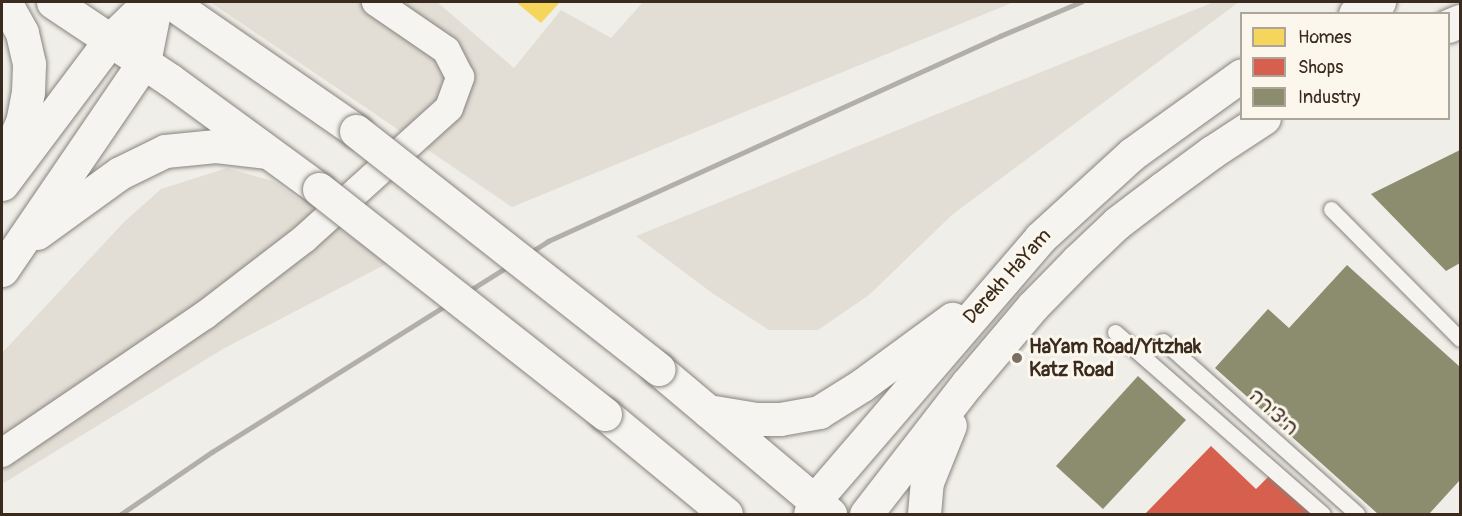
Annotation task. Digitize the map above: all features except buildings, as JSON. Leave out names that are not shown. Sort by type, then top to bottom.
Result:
[{"type":"main road","points":[[2,165],[22,122],[28,92],[29,64],[22,33],[5,2]]},
{"type":"main road","points":[[53,2],[144,62],[319,189],[605,414],[726,514]]},
{"type":"main road","points":[[2,184],[110,40],[149,2]]},
{"type":"main road","points":[[11,257],[144,62],[156,2]]},
{"type":"main road","points":[[170,2],[356,131],[658,369],[818,510]]},
{"type":"main road","points":[[1358,12],[1379,2]]},
{"type":"main road","name":"Derekh HaYam","points":[[818,510],[996,287],[1040,238],[1092,188],[1185,113],[1240,76]]},
{"type":"main road","name":"Derekh HaYam","points":[[866,514],[967,384],[1033,306],[1117,223],[1212,152],[1261,120]]},
{"type":"main road","points":[[11,257],[120,173],[165,151],[216,146],[268,152]]},
{"type":"main road","points":[[708,411],[756,419],[780,419],[819,412],[862,385],[996,287]]},
{"type":"main road","points":[[924,514],[927,482],[967,384]]},
{"type":"street","points":[[2,453],[205,315],[304,239],[449,108],[460,77],[446,50],[376,2]]},
{"type":"lane","points":[[1331,209],[1461,339]]},
{"type":"lane","points":[[1115,332],[1323,514]]},
{"type":"lane","name":"היצירה","points":[[1163,340],[1358,514]]},
{"type":"shaded area","points":[[210,2],[437,2],[514,68],[561,10],[611,38],[643,2],[1014,2],[512,207]]},
{"type":"shaded area","points":[[1214,2],[1239,2],[953,214],[869,295],[818,330],[769,330],[712,293],[636,236]]},
{"type":"shaded area","points":[[227,168],[273,181],[388,263],[223,349],[2,484],[2,353],[124,222],[161,189]]},
{"type":"railway","points":[[121,514],[212,452],[548,241],[1000,36],[1081,2]]},
{"type":"place","name":"HaYam Road/Yitzhak Katz Road","points":[[1017,358]]}]
